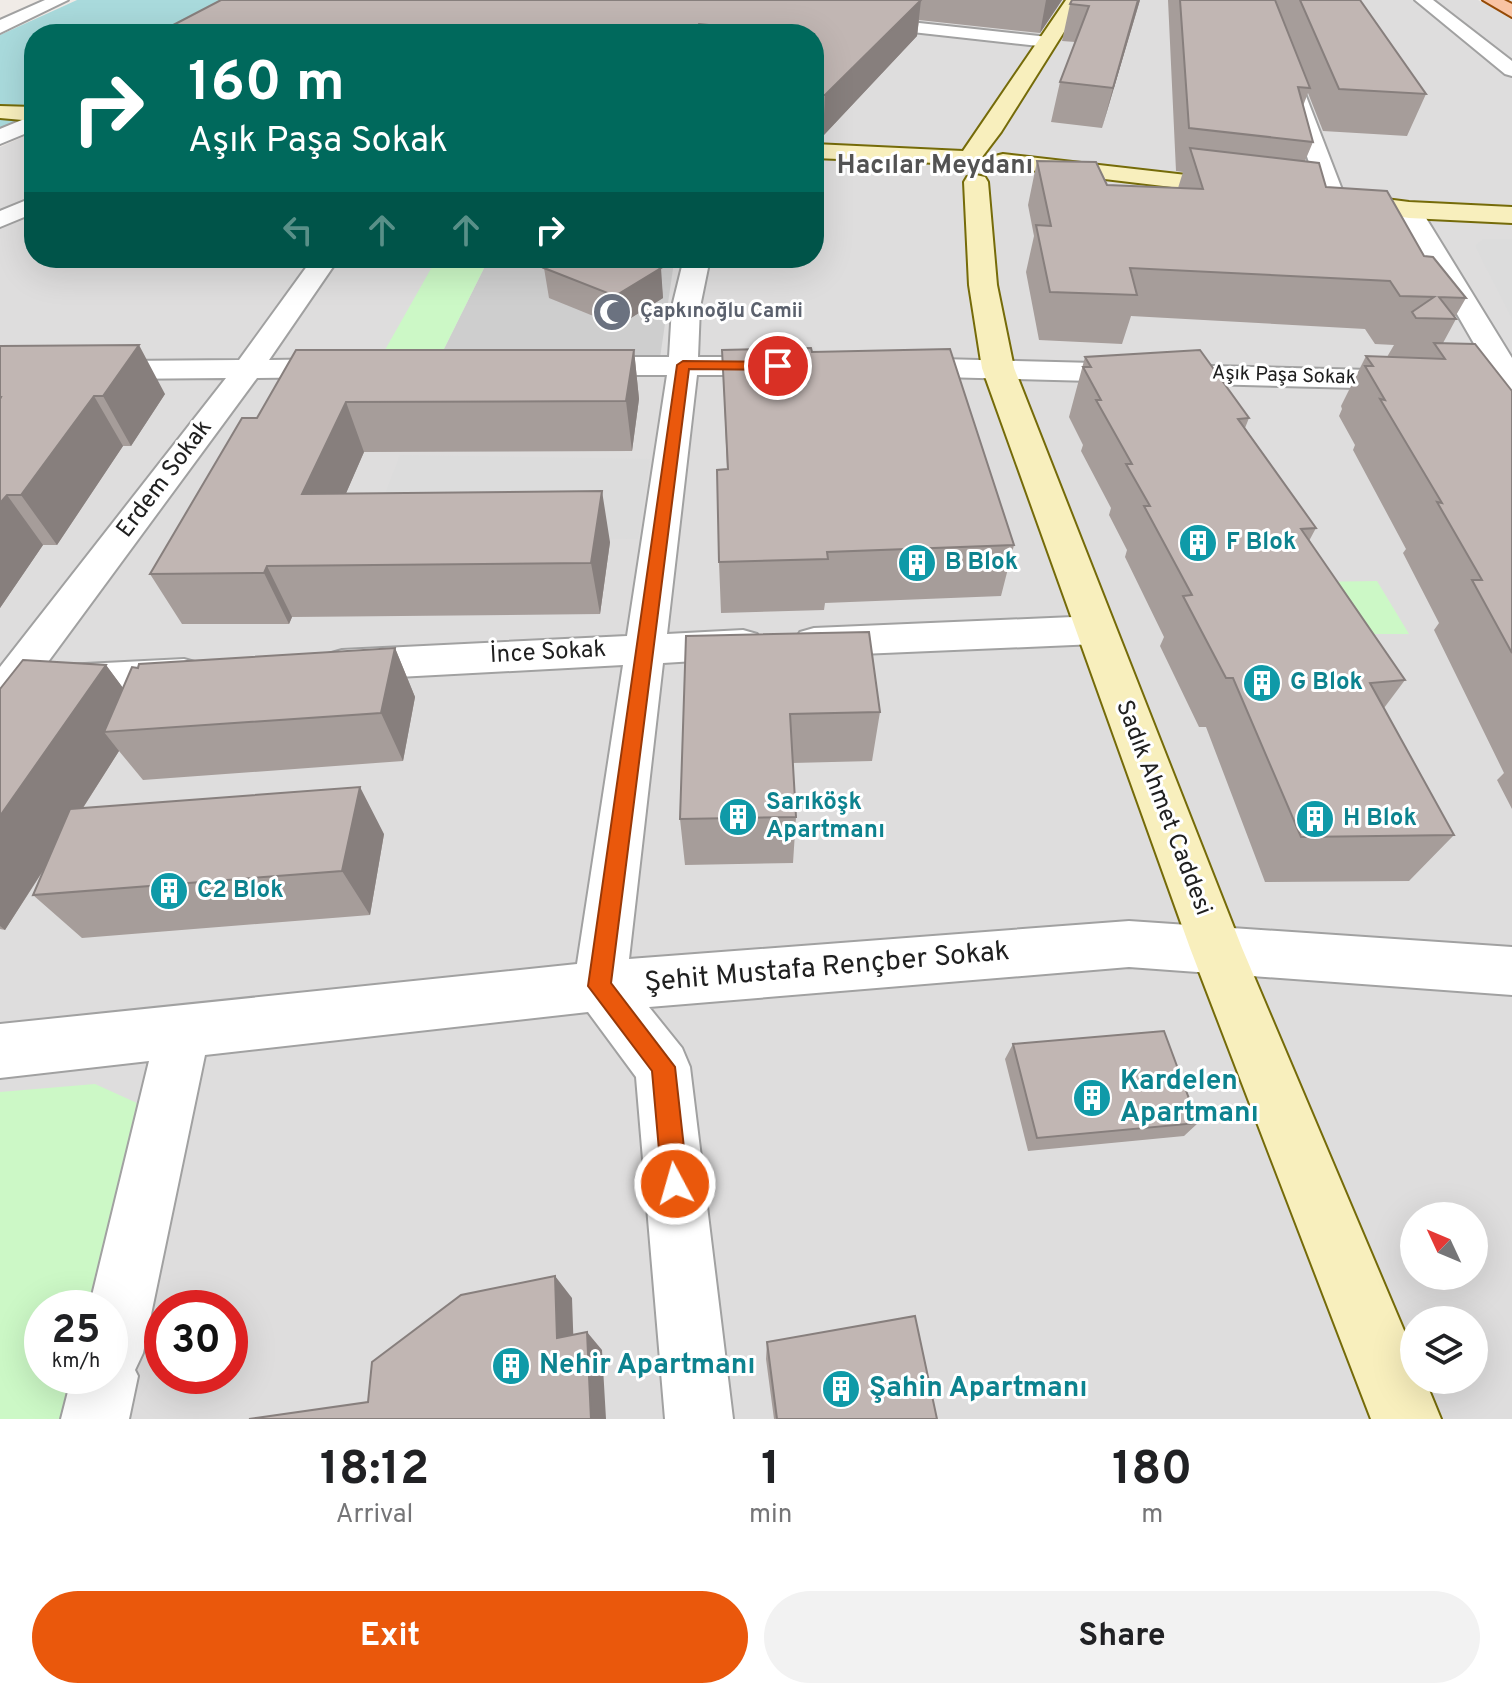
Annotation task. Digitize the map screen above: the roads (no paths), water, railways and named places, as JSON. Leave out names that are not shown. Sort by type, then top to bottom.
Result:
[{"type":"main road","points":[[1048,42],[1075,0]]},
{"type":"main road","points":[[1492,0],[1512,12]]},
{"type":"main road","name":"Sadık Ahmet Caddesi","points":[[1048,42],[990,132],[983,167],[983,285],[998,368],[1216,948],[1406,1419]]},
{"type":"main road","points":[[0,112],[24,113]]},
{"type":"main road","points":[[824,152],[1260,197]]},
{"type":"main road","points":[[824,165],[983,167]]},
{"type":"main road","points":[[1512,215],[1413,217],[1334,200],[1305,203],[1413,217],[1512,229]]},
{"type":"street","points":[[0,27],[59,0]]},
{"type":"street","points":[[1261,0],[1334,200]]},
{"type":"street","points":[[1423,0],[1512,70]]},
{"type":"street","points":[[852,20],[1048,42]]},
{"type":"street","points":[[0,137],[24,126]]},
{"type":"street","points":[[0,220],[24,209]]},
{"type":"street","points":[[1413,217],[1512,383]]},
{"type":"street","name":"Erdem Sokak","points":[[3,688],[248,369],[319,268]]},
{"type":"street","points":[[695,268],[686,307],[683,365],[600,986],[663,1067],[699,1419]]},
{"type":"street","points":[[546,366],[809,366]]},
{"type":"street","name":"Aşık Paşa Sokak","points":[[872,367],[1512,383]]},
{"type":"street","points":[[0,371],[375,368]]},
{"type":"street","name":"İnce Sokak","points":[[305,667],[647,647],[1096,630]]},
{"type":"street","points":[[3,688],[227,671]]},
{"type":"street","name":"Şehit Mustafa Rençber Sokak","points":[[0,1051],[600,986],[1129,944],[1512,971]]},
{"type":"street","points":[[124,1290],[183,1032]]},
{"type":"street","points":[[95,1419],[101,1394]]},
{"type":"water","points":[[77,0],[239,0],[197,24],[24,24]]},
{"type":"water","points":[[24,24],[24,118],[0,131],[0,35]]},
{"type":"place","name":"Çapkınoğlu Camii","points":[[612,312]]},
{"type":"place","name":"F Blok","points":[[1198,543]]},
{"type":"place","name":"B Blok","points":[[917,563]]},
{"type":"place","name":"G Blok","points":[[1262,683]]},
{"type":"place","name":"Sarıköşk Apartmanı","points":[[738,817]]},
{"type":"place","name":"H Blok","points":[[1315,819]]},
{"type":"place","name":"C2 Blok","points":[[169,891]]},
{"type":"place","name":"Kardelen Apartmanı","points":[[1092,1098]]},
{"type":"place","name":"Nehir Apartmanı","points":[[511,1366]]},
{"type":"place","name":"Şahin Apartmanı","points":[[841,1389]]},
{"type":"district","name":"Hacılar Meydanı","points":[[935,166]]}]
